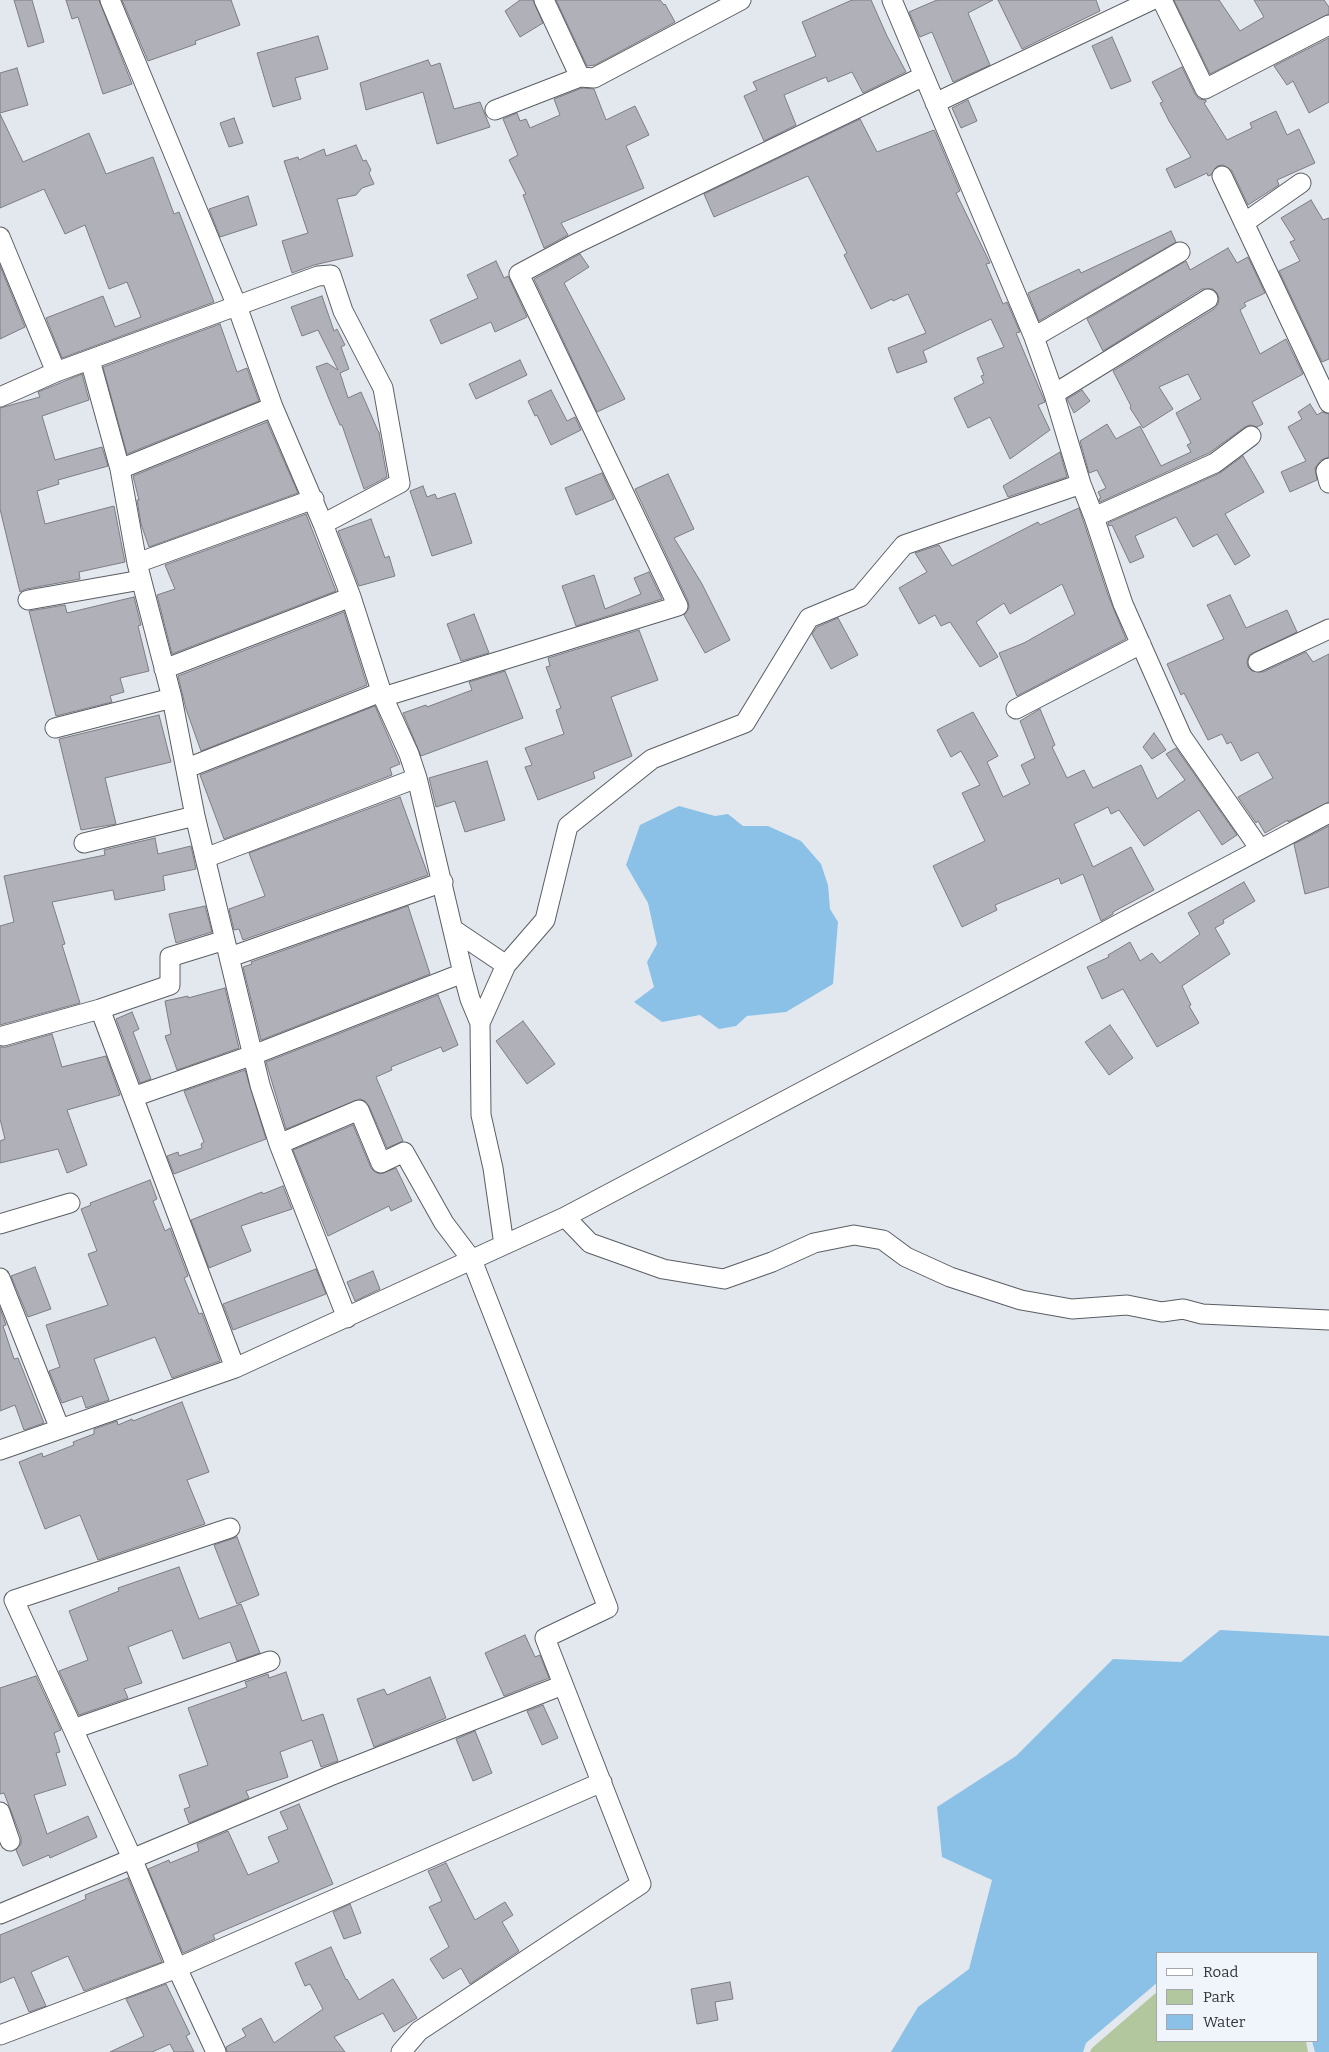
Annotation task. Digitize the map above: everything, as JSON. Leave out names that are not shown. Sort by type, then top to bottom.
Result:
[{"type":"street","points":[[110,0],[237,306],[273,408],[314,499],[351,598],[382,695],[409,754],[417,778],[470,999],[480,1023],[482,1116],[493,1168],[504,1246]]},
{"type":"street","points":[[544,0],[580,77]]},
{"type":"street","points":[[496,110],[580,77],[594,78],[741,0]]},
{"type":"street","points":[[892,0],[1034,337],[1054,394],[1081,484],[1123,604],[1182,737],[1260,849]]},
{"type":"street","points":[[935,103],[1152,0]]},
{"type":"street","points":[[1162,0],[1205,89],[1329,25]]},
{"type":"street","points":[[187,768],[382,695],[678,606],[519,274],[575,244],[924,76]]},
{"type":"street","points":[[1222,176],[1329,403]]},
{"type":"street","points":[[1244,223],[1301,183]]},
{"type":"street","points":[[0,237],[56,372]]},
{"type":"street","points":[[1034,337],[1180,252]]},
{"type":"street","points":[[0,397],[56,372],[318,276],[331,274],[343,311],[383,388],[400,482],[323,524]]},
{"type":"street","points":[[1054,394],[1208,299]]},
{"type":"street","points":[[90,360],[120,469],[139,571],[172,698],[195,816],[260,1084],[279,1144],[347,1318]]},
{"type":"street","points":[[120,469],[273,408]]},
{"type":"street","points":[[1094,517],[1214,464],[1252,436]]},
{"type":"street","points":[[1329,468],[1326,471],[1329,483]]},
{"type":"street","points":[[480,1023],[506,965],[545,920],[568,826],[652,759],[745,723],[809,618],[860,597],[904,545],[1081,484]]},
{"type":"street","points":[[28,600],[139,571],[314,499]]},
{"type":"street","points":[[164,669],[351,598]]},
{"type":"street","points":[[1258,662],[1329,629]]},
{"type":"street","points":[[1016,709],[1141,644]]},
{"type":"street","points":[[55,728],[172,698]]},
{"type":"street","points":[[205,858],[417,778]]},
{"type":"street","points":[[0,1450],[235,1368],[565,1217],[1329,813]]},
{"type":"street","points":[[84,843],[195,816]]},
{"type":"street","points":[[3,1036],[100,1009],[170,985],[170,957],[228,949],[443,882]]},
{"type":"street","points":[[454,930],[506,965]]},
{"type":"street","points":[[133,1097],[253,1055],[464,973]]},
{"type":"street","points":[[100,1009],[235,1368]]},
{"type":"street","points":[[279,1144],[359,1110],[381,1163],[404,1152],[444,1223],[472,1260],[608,1608],[545,1638],[641,1884],[419,2031],[401,2052]]},
{"type":"street","points":[[0,1224],[70,1203]]},
{"type":"street","points":[[565,1217],[590,1243],[663,1269],[724,1279],[772,1262],[814,1243],[854,1235],[883,1240],[906,1257],[950,1277],[1021,1300],[1072,1310],[1127,1305],[1162,1312],[1183,1309],[1202,1314],[1329,1320]]},
{"type":"street","points":[[0,1278],[60,1429]]},
{"type":"street","points":[[216,2052],[177,1968],[132,1858],[14,1600],[230,1528]]},
{"type":"street","points":[[73,1729],[270,1661]]},
{"type":"street","points":[[0,1914],[330,1776],[563,1685]]},
{"type":"street","points":[[0,2035],[177,1968],[602,1782]]},
{"type":"street","points":[[0,1812],[10,1841]]},
{"type":"green space","points":[[1156,1993],[1156,2042],[1306,2042],[1308,2052],[1090,2052],[1092,2048]]},
{"type":"water","points":[[679,806],[715,816],[728,814],[743,826],[768,826],[801,841],[821,864],[828,885],[830,909],[838,922],[833,984],[786,1012],[747,1016],[736,1026],[719,1029],[700,1015],[662,1022],[634,1002],[654,987],[647,962],[657,944],[648,903],[626,865],[640,825]]},
{"type":"water","points":[[1220,1630],[1329,1636],[1329,2052],[1315,2052],[1312,2042],[1319,2042],[1319,1952],[1156,1952],[1156,1984],[1086,2043],[1083,2052],[891,2052],[918,2007],[969,1969],[992,1880],[942,1857],[937,1807],[1016,1756],[1113,1659],[1181,1662]]},
{"type":"building","points":[[14,0],[32,0],[44,42],[28,47]]},
{"type":"building","points":[[66,0],[99,0],[132,84],[103,94],[78,17],[72,19]]},
{"type":"building","points":[[122,0],[231,0],[240,25],[195,41],[196,44],[148,61]]},
{"type":"building","points":[[520,0],[533,0],[543,23],[520,37],[505,11]]},
{"type":"building","points":[[556,0],[660,0],[665,4],[675,22],[595,65],[587,66]]},
{"type":"building","points":[[852,0],[871,0],[906,72],[863,93],[852,72],[828,82],[826,77],[784,95],[796,125],[764,141],[744,96],[757,90],[753,82],[816,56],[802,22]]},
{"type":"building","points":[[937,0],[993,0],[968,13],[990,65],[953,82],[932,32],[920,37],[909,12]]},
{"type":"building","points":[[998,0],[1096,0],[1100,11],[1022,49]]},
{"type":"building","points":[[1174,0],[1219,0],[1240,31],[1264,17],[1254,0],[1324,0],[1329,7],[1329,14],[1210,74]]},
{"type":"building","points":[[318,36],[328,69],[295,78],[301,99],[273,107],[257,53]]},
{"type":"building","points":[[1112,37],[1131,81],[1111,89],[1092,46]]},
{"type":"building","points":[[1329,38],[1329,102],[1309,113],[1293,81],[1287,85],[1274,66]]},
{"type":"building","points":[[428,60],[431,66],[440,63],[454,109],[480,102],[490,127],[437,144],[423,92],[366,110],[360,83]]},
{"type":"building","points":[[1182,67],[1195,94],[1199,99],[1206,100],[1204,103],[1227,140],[1252,128],[1250,123],[1276,111],[1287,135],[1299,129],[1315,163],[1277,180],[1279,185],[1248,205],[1232,171],[1223,165],[1217,166],[1211,175],[1208,176],[1207,173],[1175,188],[1166,169],[1191,157],[1169,121],[1160,103],[1163,102],[1152,82]]},
{"type":"building","points":[[17,68],[28,105],[0,113],[0,73]]},
{"type":"building","points":[[582,88],[594,89],[606,120],[635,106],[649,135],[626,146],[644,188],[561,223],[568,235],[544,248],[523,195],[526,194],[509,160],[518,155],[503,119],[517,113],[520,121],[526,119],[530,128],[560,115],[554,99]]},
{"type":"building","points":[[968,100],[977,121],[961,128],[952,108]]},
{"type":"building","points":[[0,114],[23,162],[89,133],[106,174],[153,157],[174,214],[179,212],[214,302],[62,358],[46,318],[103,296],[115,327],[141,317],[127,282],[109,289],[85,225],[65,234],[44,189],[0,208]]},
{"type":"building","points":[[234,118],[243,143],[229,147],[220,123]]},
{"type":"building","points":[[860,119],[877,152],[934,130],[936,134],[960,191],[956,193],[990,263],[986,264],[1003,304],[1007,302],[1020,332],[1016,333],[1045,402],[1038,405],[1050,430],[1010,459],[990,417],[968,428],[954,398],[984,383],[981,376],[984,375],[977,358],[1004,347],[991,319],[923,351],[927,362],[897,373],[888,348],[926,333],[908,294],[871,309],[844,255],[847,253],[808,176],[714,217],[704,194]]},
{"type":"building","points":[[356,145],[363,161],[366,160],[371,170],[369,173],[374,184],[362,188],[356,195],[337,199],[353,256],[314,265],[292,273],[282,241],[308,233],[284,161],[298,157],[299,160],[324,149],[326,156]]},
{"type":"building","points":[[248,196],[257,225],[220,237],[209,209]]},
{"type":"building","points":[[1311,200],[1323,220],[1329,218],[1329,359],[1322,362],[1279,271],[1300,261],[1290,242],[1295,240],[1281,218]]},
{"type":"building","points":[[1171,231],[1176,242],[1039,321],[1028,293],[1079,269],[1081,273]]},
{"type":"building","points":[[1228,248],[1237,263],[1248,257],[1265,293],[1244,303],[1246,306],[1240,310],[1260,354],[1286,339],[1303,374],[1252,402],[1263,424],[1257,427],[1250,425],[1245,427],[1209,453],[1100,502],[1099,499],[1101,498],[1098,492],[1106,488],[1097,470],[1089,473],[1080,441],[1107,424],[1116,439],[1140,426],[1161,466],[1191,452],[1187,445],[1191,443],[1176,413],[1201,399],[1188,374],[1159,387],[1173,409],[1143,428],[1130,408],[1131,406],[1113,371],[1214,309],[1218,304],[1219,298],[1213,289],[1202,289],[1103,351],[1087,319],[1186,261],[1190,270]]},
{"type":"building","points":[[580,254],[589,267],[564,283],[625,399],[597,412],[534,279]]},
{"type":"building","points":[[496,261],[504,278],[508,276],[527,317],[495,332],[491,322],[441,344],[430,320],[478,298],[467,275]]},
{"type":"building","points":[[0,266],[25,327],[0,339]]},
{"type":"building","points":[[322,296],[334,331],[337,329],[345,345],[341,347],[349,369],[340,373],[348,398],[361,392],[379,432],[387,477],[364,489],[342,425],[340,425],[316,367],[327,363],[338,370],[318,330],[302,336],[291,307]]},
{"type":"building","points":[[220,324],[237,372],[247,368],[259,401],[127,454],[103,367]]},
{"type":"building","points":[[520,360],[527,375],[476,399],[469,384]]},
{"type":"building","points":[[82,374],[89,400],[42,416],[55,460],[102,447],[108,466],[58,480],[59,484],[37,491],[45,524],[114,506],[125,562],[79,572],[80,579],[26,589],[20,592],[0,509],[0,408],[40,397],[38,392]]},
{"type":"building","points":[[551,390],[567,421],[575,417],[581,430],[551,445],[528,401]]},
{"type":"building","points":[[1082,390],[1090,401],[1074,413],[1067,399]]},
{"type":"building","points":[[1310,404],[1317,415],[1322,412],[1329,414],[1329,457],[1321,460],[1315,468],[1317,480],[1290,492],[1281,472],[1306,461],[1288,427],[1302,419],[1298,412]]},
{"type":"building","points":[[267,422],[298,493],[149,547],[141,524],[137,500],[139,500],[133,476]]},
{"type":"building","points":[[1060,452],[1067,477],[1008,497],[1003,486]]},
{"type":"building","points":[[1243,456],[1264,492],[1225,514],[1250,556],[1235,565],[1217,534],[1193,547],[1176,517],[1135,536],[1144,557],[1130,563],[1112,525],[1109,526],[1108,523],[1220,473]]},
{"type":"building","points":[[602,473],[614,499],[576,515],[565,488]]},
{"type":"building","points":[[668,474],[694,529],[674,538],[702,584],[730,640],[705,653],[684,615],[689,608],[688,601],[635,489]]},
{"type":"building","points":[[423,486],[427,497],[435,494],[437,499],[455,493],[472,543],[432,556],[410,491]]},
{"type":"building","points":[[1079,508],[1108,595],[1126,639],[1017,696],[999,653],[1024,643],[1075,614],[1062,584],[1010,614],[1004,603],[976,622],[998,657],[980,667],[950,622],[941,626],[935,615],[919,624],[899,588],[927,572],[915,553],[939,545],[952,566],[1038,522],[1040,525]]},
{"type":"building","points":[[306,514],[336,591],[172,654],[157,595],[175,589],[165,565]]},
{"type":"building","points":[[371,519],[385,558],[389,556],[395,576],[359,586],[338,531]]},
{"type":"building","points":[[649,572],[662,599],[576,626],[562,586],[594,575],[605,609],[641,594],[634,578]]},
{"type":"building","points":[[1230,595],[1246,628],[1287,610],[1297,632],[1249,655],[1247,662],[1248,667],[1252,671],[1263,672],[1306,652],[1313,662],[1329,654],[1329,802],[1288,822],[1288,820],[1265,833],[1258,821],[1256,823],[1238,797],[1273,778],[1258,752],[1241,761],[1231,742],[1227,744],[1222,734],[1208,740],[1184,693],[1181,695],[1167,664],[1224,639],[1207,605]]},
{"type":"building","points":[[134,597],[141,625],[138,626],[149,671],[120,678],[124,692],[110,696],[112,702],[56,716],[29,611],[65,605],[67,613]]},
{"type":"building","points":[[344,612],[367,685],[201,751],[186,709],[178,676]]},
{"type":"building","points":[[474,614],[489,653],[461,661],[447,624]]},
{"type":"building","points":[[838,618],[858,655],[831,669],[812,634],[817,627]]},
{"type":"building","points":[[639,630],[658,680],[611,697],[632,756],[593,772],[595,778],[538,800],[525,767],[532,765],[525,748],[564,734],[556,710],[561,708],[546,667],[550,666],[548,658]]},
{"type":"building","points":[[505,671],[523,718],[421,756],[403,713],[426,705],[427,707],[472,690],[469,682]]},
{"type":"building","points":[[375,706],[400,764],[390,768],[392,775],[224,839],[200,775]]},
{"type":"building","points":[[1040,709],[1055,745],[1052,747],[1067,778],[1084,770],[1093,788],[1141,765],[1157,799],[1185,780],[1166,754],[1176,748],[1237,835],[1222,845],[1199,810],[1144,846],[1119,810],[1111,814],[1108,807],[1074,824],[1093,867],[1131,847],[1154,890],[1113,912],[1113,914],[1101,921],[1083,874],[1061,884],[1059,878],[995,905],[997,910],[962,927],[933,866],[985,841],[962,793],[980,785],[961,751],[951,757],[937,730],[973,712],[998,756],[987,762],[1003,797],[1030,784],[1021,765],[1035,758],[1020,721]]},
{"type":"building","points":[[159,715],[171,762],[105,778],[116,824],[81,830],[59,739]]},
{"type":"building","points":[[1154,733],[1166,750],[1152,759],[1143,747]]},
{"type":"building","points":[[487,761],[505,820],[465,832],[455,801],[436,807],[429,778]]},
{"type":"building","points":[[400,797],[428,875],[243,940],[239,929],[234,930],[229,909],[265,896],[249,853]]},
{"type":"building","points":[[1329,826],[1329,887],[1305,894],[1294,844]]},
{"type":"building","points":[[155,838],[158,854],[191,846],[196,869],[163,876],[165,890],[115,900],[113,890],[52,902],[65,944],[62,945],[80,1003],[0,1025],[0,926],[14,922],[4,876],[105,855],[104,850]]},
{"type":"building","points":[[1244,882],[1255,901],[1223,920],[1224,923],[1215,928],[1230,954],[1182,986],[1191,1005],[1189,1006],[1199,1023],[1157,1047],[1123,989],[1102,999],[1087,967],[1109,957],[1108,955],[1130,942],[1140,961],[1152,953],[1160,963],[1200,934],[1188,913]]},
{"type":"building","points":[[205,906],[212,932],[176,943],[169,914]]},
{"type":"building","points":[[408,906],[430,974],[261,1040],[243,967],[252,964],[251,962]]},
{"type":"building","points":[[225,988],[239,1048],[177,1070],[165,1036],[171,1034],[165,1001],[188,996],[188,998]]},
{"type":"building","points":[[438,995],[458,1045],[443,1052],[441,1047],[391,1067],[392,1070],[376,1077],[403,1141],[387,1148],[369,1106],[360,1099],[286,1129],[266,1062]]},
{"type":"building","points":[[132,1012],[139,1029],[133,1032],[151,1079],[140,1083],[116,1019]]},
{"type":"building","points":[[523,1021],[555,1064],[527,1084],[496,1041]]},
{"type":"building","points":[[1110,1025],[1133,1058],[1109,1075],[1085,1042]]},
{"type":"building","points":[[52,1034],[62,1067],[106,1056],[120,1095],[67,1110],[87,1165],[67,1173],[58,1149],[0,1163],[0,1141],[5,1139],[0,1119],[0,1047]]},
{"type":"building","points":[[245,1070],[266,1139],[174,1174],[167,1156],[178,1152],[179,1156],[202,1148],[201,1144],[204,1142],[184,1091]]},
{"type":"building","points":[[353,1125],[371,1168],[380,1174],[396,1168],[412,1201],[391,1211],[389,1206],[328,1236],[293,1150]]},
{"type":"building","points":[[150,1180],[157,1199],[153,1201],[165,1231],[170,1228],[188,1276],[184,1278],[199,1314],[202,1313],[220,1361],[172,1378],[155,1337],[94,1359],[109,1400],[86,1408],[82,1396],[62,1403],[49,1371],[60,1367],[46,1325],[108,1305],[88,1254],[97,1251],[81,1209],[91,1205],[90,1203]]},
{"type":"building","points":[[283,1186],[292,1209],[241,1226],[251,1251],[209,1268],[191,1220],[262,1192],[263,1194]]},
{"type":"building","points":[[35,1267],[51,1309],[28,1317],[11,1276]]},
{"type":"building","points":[[316,1269],[326,1294],[233,1330],[223,1304]]},
{"type":"building","points":[[373,1271],[380,1289],[355,1301],[347,1282]]},
{"type":"building","points":[[0,1308],[6,1325],[3,1326],[14,1359],[18,1358],[44,1423],[24,1430],[15,1405],[0,1411]]},
{"type":"building","points":[[182,1402],[209,1472],[187,1480],[205,1524],[98,1560],[80,1515],[45,1529],[19,1462],[42,1453],[43,1457],[74,1445],[73,1442],[94,1434],[94,1429],[117,1421],[118,1425],[132,1419],[133,1421]]},
{"type":"building","points":[[237,1537],[259,1595],[237,1604],[214,1545]]},
{"type":"building","points":[[179,1567],[199,1619],[241,1604],[260,1653],[237,1661],[230,1642],[183,1659],[172,1630],[128,1647],[142,1683],[124,1689],[128,1698],[79,1715],[59,1671],[88,1660],[69,1611],[119,1591],[118,1588]]},
{"type":"building","points":[[525,1635],[535,1657],[540,1655],[549,1678],[504,1696],[485,1653]]},
{"type":"building","points":[[286,1672],[302,1721],[323,1714],[338,1761],[321,1767],[312,1740],[280,1752],[288,1777],[246,1791],[249,1798],[189,1823],[184,1809],[190,1807],[179,1775],[208,1765],[188,1708],[247,1687],[245,1682],[268,1674],[269,1678]]},
{"type":"building","points":[[36,1676],[61,1730],[54,1733],[60,1752],[56,1753],[66,1785],[34,1795],[47,1834],[88,1816],[97,1837],[50,1858],[49,1855],[23,1866],[16,1850],[21,1844],[21,1837],[4,1793],[0,1794],[0,1688]]},
{"type":"building","points":[[430,1677],[446,1718],[374,1747],[357,1699],[384,1689],[387,1695]]},
{"type":"building","points":[[543,1705],[558,1738],[542,1745],[527,1711]]},
{"type":"building","points":[[475,1731],[492,1773],[473,1781],[456,1739]]},
{"type":"building","points":[[299,1804],[333,1884],[213,1935],[215,1939],[183,1953],[148,1869],[169,1860],[170,1863],[199,1851],[197,1844],[228,1831],[248,1875],[279,1862],[268,1837],[288,1829],[280,1812]]},
{"type":"building","points":[[446,1863],[475,1920],[505,1902],[513,1915],[502,1922],[519,1951],[470,1984],[461,1968],[443,1979],[430,1959],[449,1947],[429,1907],[442,1901],[428,1871]]},
{"type":"building","points":[[128,1878],[162,1962],[84,1991],[68,1956],[31,1972],[46,2006],[29,2012],[14,1977],[0,1983],[0,1935],[86,1899],[85,1895]]},
{"type":"building","points":[[350,1904],[361,1933],[344,1939],[333,1912]]},
{"type":"building","points":[[331,1947],[346,1980],[359,2000],[393,1979],[417,2018],[394,2032],[383,2013],[334,2037],[345,2052],[227,2052],[226,2047],[246,2036],[242,2029],[261,2018],[274,2043],[323,2009],[310,1984],[305,1986],[295,1963]]},
{"type":"building","points":[[730,1982],[733,1999],[715,2002],[718,2020],[697,2024],[691,1989]]},
{"type":"building","points":[[166,1984],[190,2034],[186,2036],[194,2052],[174,2052],[170,2044],[152,2052],[110,2052],[144,2036],[126,1999]]}]
